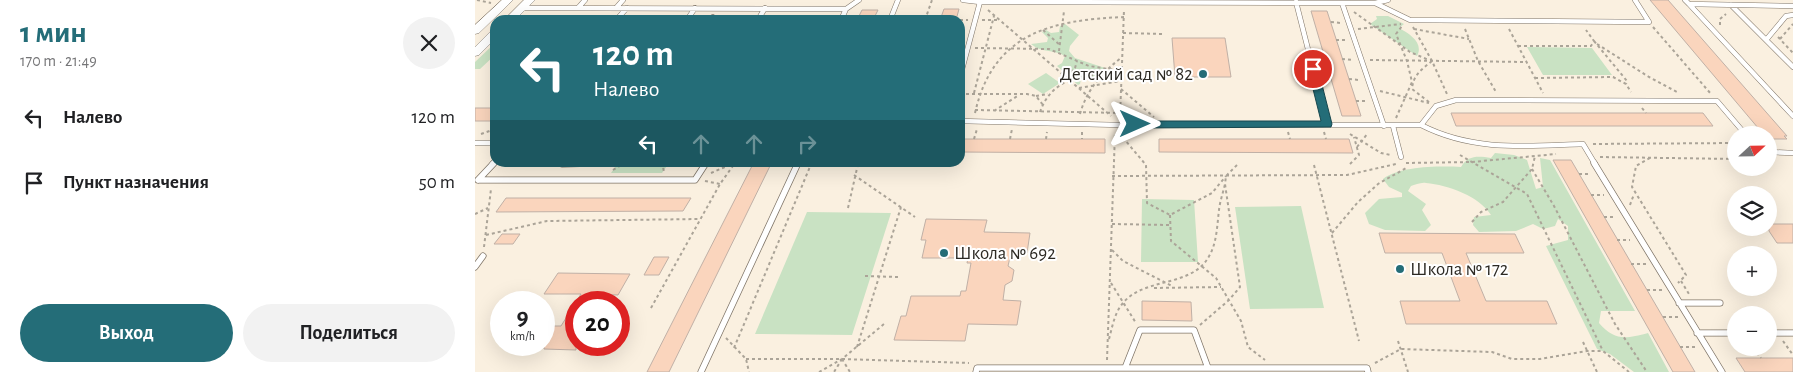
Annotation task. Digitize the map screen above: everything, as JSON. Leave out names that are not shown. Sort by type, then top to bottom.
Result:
[{"type":"main road","points":[[492,15],[508,0]]},
{"type":"main road","points":[[514,15],[530,0]]},
{"type":"main road","points":[[475,31],[490,17]]},
{"type":"main road","points":[[475,53],[490,38]]},
{"type":"lane","points":[[578,8],[585,0]]},
{"type":"lane","points":[[616,8],[623,0]]},
{"type":"lane","points":[[521,8],[846,8],[859,0]]},
{"type":"lane","points":[[892,15],[898,0]]},
{"type":"lane","points":[[963,0],[980,3],[1375,3],[1388,0]]},
{"type":"lane","points":[[1635,0],[1649,22]]},
{"type":"lane","points":[[1685,0],[1793,116]]},
{"type":"lane","points":[[1296,2],[1327,124]]},
{"type":"lane","points":[[965,59],[980,3]]},
{"type":"lane","points":[[1342,3],[1384,126]]},
{"type":"lane","points":[[1375,3],[1410,20],[1649,22]]},
{"type":"lane","points":[[1689,4],[1732,3],[1738,5],[1793,6]]},
{"type":"lane","points":[[1732,3],[1793,67]]},
{"type":"lane","points":[[621,15],[627,8]]},
{"type":"lane","points":[[690,15],[695,8]]},
{"type":"lane","points":[[761,15],[765,8]]},
{"type":"lane","points":[[843,15],[846,8]]},
{"type":"lane","points":[[1766,40],[1786,16],[1793,16]]},
{"type":"lane","points":[[1421,126],[1436,106],[1450,101],[1546,100],[1717,101],[1738,126]]},
{"type":"lane","points":[[965,121],[1079,124],[1337,124],[1421,126],[1436,134],[1490,146],[1583,144],[1722,372]]},
{"type":"lane","points":[[1393,126],[1401,158]]},
{"type":"lane","points":[[475,143],[490,143]]},
{"type":"lane","points":[[1777,152],[1793,153]]},
{"type":"lane","points":[[477,180],[490,166]]},
{"type":"lane","points":[[477,180],[695,180],[702,167]]},
{"type":"lane","points":[[701,372],[795,167]]},
{"type":"lane","points":[[475,267],[483,256]]},
{"type":"lane","points":[[1679,303],[1720,303]]},
{"type":"lane","points":[[1125,368],[1140,330],[1194,330],[1208,368]]},
{"type":"lane","points":[[1697,332],[1727,333]]},
{"type":"lane","points":[[1777,333],[1793,333]]},
{"type":"lane","points":[[976,372],[977,368],[1277,368],[1367,370]]},
{"type":"path","points":[[477,0],[493,4]]},
{"type":"path","points":[[927,15],[932,0]]},
{"type":"path","points":[[1059,51],[1064,2]]},
{"type":"path","points":[[1120,124],[1124,2]]},
{"type":"path","points":[[980,3],[1120,124]]},
{"type":"path","points":[[1342,3],[1401,46],[1417,56],[1432,62]]},
{"type":"path","points":[[1722,40],[1725,36],[1719,24],[1720,18],[1725,16],[1732,3]]},
{"type":"path","points":[[974,94],[994,16]]},
{"type":"path","points":[[973,121],[979,94],[987,76],[997,62],[1023,40],[1063,23],[1085,19],[1124,17]]},
{"type":"path","points":[[1410,20],[1450,101]]},
{"type":"path","points":[[1461,20],[1478,61],[1501,100]]},
{"type":"path","points":[[1503,21],[1546,100]]},
{"type":"path","points":[[1580,22],[1627,81],[1626,84],[1646,113]]},
{"type":"path","points":[[1649,22],[1717,101]]},
{"type":"path","points":[[1351,30],[1404,24],[1397,30],[1396,34],[1407,61],[1412,89],[1431,104],[1371,89]]},
{"type":"path","points":[[1780,39],[1793,24]]},
{"type":"path","points":[[1414,29],[1469,40]]},
{"type":"path","points":[[1043,30],[1060,45]]},
{"type":"path","points":[[1773,32],[1793,53]]},
{"type":"path","points":[[1123,33],[1164,34]]},
{"type":"path","points":[[1518,46],[1591,46],[1594,40]]},
{"type":"path","points":[[1597,44],[1649,78],[1681,94]]},
{"type":"path","points":[[968,48],[1059,51],[1077,61],[1105,71],[1122,71]]},
{"type":"path","points":[[1079,124],[1080,113],[1092,86],[1101,74],[1123,57]]},
{"type":"path","points":[[1343,59],[1432,62],[1527,62]]},
{"type":"path","points":[[1066,76],[1075,68],[1077,61]]},
{"type":"path","points":[[1393,126],[1415,76],[1432,62]]},
{"type":"path","points":[[965,94],[1021,94],[1035,96],[1048,94],[1071,80],[1101,74]]},
{"type":"path","points":[[1535,78],[1613,77],[1626,84]]},
{"type":"path","points":[[1079,88],[1122,81]]},
{"type":"path","points":[[1121,89],[1163,124]]},
{"type":"path","points":[[994,111],[1021,94]]},
{"type":"path","points":[[1039,122],[1048,94]]},
{"type":"path","points":[[1035,96],[1043,105]]},
{"type":"path","points":[[1356,101],[1375,101]]},
{"type":"path","points":[[975,110],[1121,113]]},
{"type":"path","points":[[1337,124],[1381,153],[1401,158]]},
{"type":"path","points":[[1357,146],[1369,131],[1371,125]]},
{"type":"path","points":[[1106,368],[1115,128],[1146,165],[1147,203],[1170,215]]},
{"type":"path","points":[[475,134],[490,130]]},
{"type":"path","points":[[1350,164],[1358,159],[1360,154],[1354,137]]},
{"type":"path","points":[[1583,144],[1727,143]]},
{"type":"path","points":[[1472,222],[1481,212],[1503,202],[1532,169],[1535,157],[1535,144]]},
{"type":"path","points":[[1112,176],[1316,176],[1347,174],[1403,163],[1473,162],[1563,153]]},
{"type":"path","points":[[1460,155],[1527,194],[1603,351],[1629,372]]},
{"type":"path","points":[[1591,157],[1727,158]]},
{"type":"path","points":[[1647,290],[1672,290],[1686,275],[1632,187],[1636,166],[1650,158]]},
{"type":"path","points":[[1170,215],[1212,192],[1237,165]]},
{"type":"path","points":[[1314,165],[1359,341]]},
{"type":"path","points":[[695,180],[724,167]]},
{"type":"path","points":[[651,308],[720,184],[732,167]]},
{"type":"path","points":[[734,348],[811,167]]},
{"type":"path","points":[[848,208],[857,167]]},
{"type":"path","points":[[1331,234],[1358,202],[1378,184],[1406,168]]},
{"type":"path","points":[[1532,169],[1554,206],[1615,324],[1647,372]]},
{"type":"path","points":[[854,175],[915,217]]},
{"type":"path","points":[[1108,343],[1116,316],[1123,302],[1135,292],[1166,284],[1203,266],[1211,253],[1217,232],[1220,202],[1226,176]]},
{"type":"path","points":[[483,256],[492,180]]},
{"type":"path","points":[[695,180],[720,184]]},
{"type":"path","points":[[1194,330],[1229,300],[1240,287],[1225,184]]},
{"type":"path","points":[[857,347],[901,207]]},
{"type":"path","points":[[475,214],[488,208]]},
{"type":"path","points":[[1170,215],[1171,242],[1216,278],[1241,321],[1248,347],[1277,368]]},
{"type":"path","points":[[1604,216],[1627,217]]},
{"type":"path","points":[[486,235],[547,221],[700,219]]},
{"type":"path","points":[[1112,224],[1170,225]]},
{"type":"path","points":[[1617,240],[1641,240]]},
{"type":"path","points":[[1111,248],[1116,256],[1123,261],[1172,286]]},
{"type":"path","points":[[1631,264],[1656,264]]},
{"type":"path","points":[[865,276],[898,277]]},
{"type":"path","points":[[1681,281],[1694,303]]},
{"type":"path","points":[[1110,282],[1140,330]]},
{"type":"path","points":[[1149,288],[1172,286],[1221,287]]},
{"type":"path","points":[[1663,317],[1688,318]]},
{"type":"path","points":[[834,372],[844,355],[857,347],[884,324]]},
{"type":"path","points":[[720,331],[746,359],[749,372]]},
{"type":"path","points":[[1777,333],[1793,355]]},
{"type":"path","points":[[1398,341],[1408,372]]},
{"type":"path","points":[[1583,342],[1597,372]]},
{"type":"path","points":[[1680,346],[1706,347]]},
{"type":"path","points":[[1367,370],[1401,350],[1492,352],[1512,358],[1540,359],[1587,351],[1603,351]]},
{"type":"path","points":[[746,359],[842,359],[977,364]]},
{"type":"path","points":[[819,372],[842,359]]},
{"type":"path","points":[[842,359],[850,372]]},
{"type":"green space","points":[[1376,16],[1388,16],[1404,24],[1399,28],[1415,39],[1419,47],[1417,56],[1370,24],[1377,19]]},
{"type":"green space","points":[[1065,24],[1079,35],[1070,46],[1069,51],[1075,58],[1105,68],[1095,78],[1081,79],[1078,85],[1057,66],[1062,63],[1065,56],[1056,52],[1039,49],[1031,44],[1047,42],[1048,38],[1042,32],[1046,30],[1051,33],[1059,32],[1060,26]]},
{"type":"green space","points":[[1527,47],[1592,48],[1612,75],[1543,75]]},
{"type":"green space","points":[[490,48],[490,60],[480,69],[475,69],[475,62]]},
{"type":"green space","points":[[1046,73],[1060,83],[1043,94],[1028,84]]},
{"type":"green space","points":[[1495,153],[1514,155],[1527,160],[1536,189],[1543,187],[1540,158],[1550,160],[1635,311],[1601,311],[1599,323],[1615,336],[1627,337],[1648,333],[1669,372],[1634,372],[1610,354],[1597,349],[1546,246],[1568,240],[1568,226],[1558,219],[1555,226],[1543,229],[1533,224],[1516,231],[1479,232],[1473,225],[1474,217],[1491,215],[1479,202],[1444,186],[1420,183],[1411,186],[1408,191],[1426,204],[1422,210],[1431,225],[1425,231],[1385,230],[1369,224],[1365,213],[1379,199],[1402,197],[1402,193],[1389,187],[1383,179],[1390,175],[1409,169],[1461,167],[1470,158],[1491,158]]},
{"type":"green space","points":[[615,167],[666,167],[662,173],[611,173]]},
{"type":"green space","points":[[1142,199],[1194,200],[1198,262],[1141,262]]},
{"type":"green space","points":[[1301,206],[1324,308],[1250,309],[1235,207]]},
{"type":"green space","points":[[807,212],[891,213],[852,335],[755,334]]},
{"type":"building","points":[[1650,0],[1668,0],[1787,136],[1784,136],[1787,139],[1777,139],[1777,126],[1756,126]]},
{"type":"building","points":[[944,9],[959,9],[957,15],[942,15]]},
{"type":"building","points":[[862,10],[878,10],[876,15],[860,15]]},
{"type":"building","points":[[1311,11],[1327,11],[1361,116],[1342,116]]},
{"type":"building","points":[[1172,38],[1225,38],[1231,77],[1175,77]]},
{"type":"building","points":[[475,108],[490,108],[490,121],[475,121]]},
{"type":"building","points":[[1451,113],[1703,113],[1713,126],[1456,126]]},
{"type":"building","points":[[965,139],[1105,139],[1105,153],[965,152]]},
{"type":"building","points":[[1159,139],[1349,139],[1353,153],[1159,152]]},
{"type":"building","points":[[1553,160],[1571,160],[1695,372],[1673,372]]},
{"type":"building","points":[[751,167],[770,167],[669,372],[647,372]]},
{"type":"building","points":[[506,198],[691,198],[683,211],[496,212]]},
{"type":"building","name":"Школа № 692","points":[[926,219],[987,220],[984,232],[1030,233],[1027,253],[1011,253],[1008,266],[1014,270],[1012,281],[1005,285],[1003,300],[1021,301],[1017,325],[968,324],[965,341],[894,340],[901,316],[906,316],[911,296],[960,296],[961,291],[966,291],[971,263],[967,263],[968,258],[922,258],[926,240],[921,240]]},
{"type":"building","points":[[1777,224],[1793,224],[1793,243],[1777,243],[1772,236],[1777,236]]},
{"type":"building","points":[[1379,233],[1515,234],[1524,253],[1466,253],[1486,301],[1547,301],[1557,324],[1406,324],[1400,301],[1460,301],[1442,253],[1385,253]]},
{"type":"building","points":[[502,234],[520,234],[513,244],[494,244]]},
{"type":"building","points":[[654,257],[669,257],[659,275],[644,275]]},
{"type":"building","points":[[558,273],[630,274],[620,291],[565,291],[565,294],[555,294],[555,291],[546,291]]},
{"type":"building","points":[[1142,301],[1191,302],[1192,321],[1142,320]]},
{"type":"building","points":[[565,320],[565,350],[555,349],[555,326],[561,326]]},
{"type":"building","points":[[1736,358],[1793,358],[1793,372],[1745,372]]},
{"type":"place","name":"Детский сад № 82","points":[[1203,74]]},
{"type":"place","name":"Школа № 692","points":[[944,253]]},
{"type":"place","name":"Школа № 172","points":[[1400,269]]},
{"type":"route","points":[[1135,124],[1327,124],[1313,69]]}]
